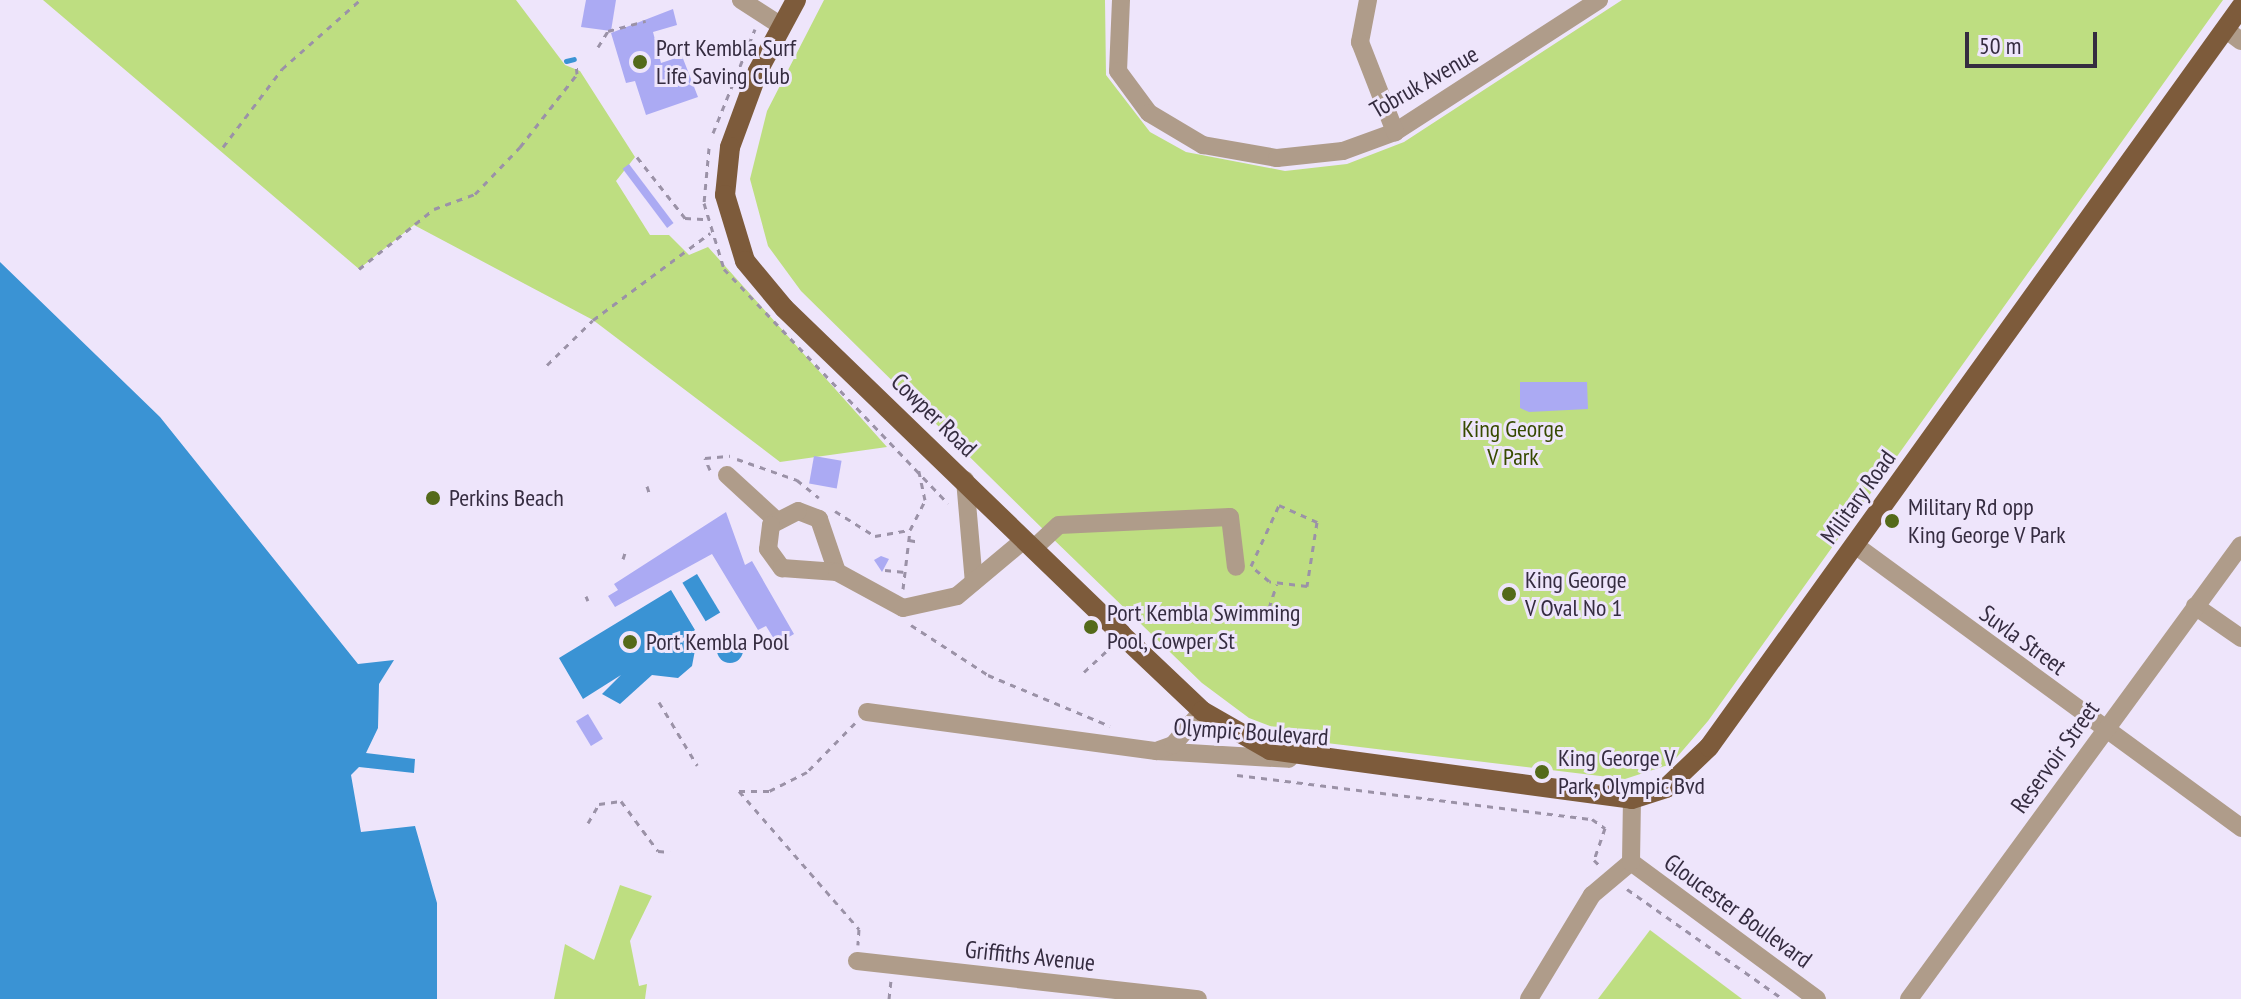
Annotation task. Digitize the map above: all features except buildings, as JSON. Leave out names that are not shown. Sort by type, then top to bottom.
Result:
[{"type":"main road","name":"Cowper Road","points":[[796,0],[780,25],[730,147],[725,195],[736,241],[766,289],[1202,711],[1254,744],[1315,761]]},
{"type":"main road","name":"Military Road","points":[[1632,799],[1666,788],[1695,764],[2233,35],[2241,7]]},
{"type":"main road","name":"Olympic Boulevard","points":[[1315,761],[1632,799]]},
{"type":"street","points":[[741,0],[780,25]]},
{"type":"street","name":"Tobruk Avenue","points":[[1121,0],[1118,71],[1149,113],[1203,145],[1277,158],[1343,151],[1395,132],[1599,0]]},
{"type":"street","points":[[1368,0],[1360,42],[1395,132]]},
{"type":"street","points":[[727,475],[776,520]]},
{"type":"street","points":[[965,480],[974,582]]},
{"type":"street","points":[[837,572],[819,519],[798,511],[776,520],[767,539],[777,565],[837,572],[903,608],[957,596],[1059,525],[1230,517],[1236,567]]},
{"type":"street","name":"Suvla Street","points":[[1855,545],[2241,828]]},
{"type":"street","name":"Reservoir Street","points":[[1909,999],[2241,545]]},
{"type":"street","points":[[2195,606],[2241,638]]},
{"type":"street","points":[[1156,751],[1173,745],[1202,711]]},
{"type":"street","name":"Olympic Boulevard","points":[[867,712],[1156,751],[1315,761]]},
{"type":"street","points":[[1529,999],[1592,895],[1631,862],[1632,799]]},
{"type":"street","name":"Gloucester Boulevard","points":[[1631,862],[1817,999]]},
{"type":"street","name":"Griffiths Avenue","points":[[857,961],[1198,999]]},
{"type":"path","points":[[223,147],[282,69],[360,0]]},
{"type":"path","points":[[598,47],[608,31],[646,21]]},
{"type":"path","points":[[359,269],[434,209],[475,194],[548,110],[576,63]]},
{"type":"path","points":[[637,157],[685,218],[706,218],[704,189]]},
{"type":"path","points":[[547,365],[593,320],[710,233]]},
{"type":"path","points":[[721,452],[797,480],[875,536],[910,530]]},
{"type":"path","points":[[917,591],[903,590],[910,530],[925,500],[919,471],[952,510]]},
{"type":"path","points":[[647,486],[649,492]]},
{"type":"path","points":[[1279,505],[1307,513],[1318,528],[1307,586],[1277,584],[1251,566],[1279,505]]},
{"type":"path","points":[[909,540],[920,542]]},
{"type":"path","points":[[623,559],[625,553]]},
{"type":"path","points":[[885,570],[905,572]]},
{"type":"path","points":[[1249,613],[1269,608],[1277,584]]},
{"type":"path","points":[[904,621],[988,675],[1109,725],[1133,746]]},
{"type":"path","points":[[1084,672],[1114,641]]},
{"type":"path","points":[[659,702],[697,765]]},
{"type":"path","points":[[857,961],[859,929],[739,791],[769,791],[807,772],[867,712]]},
{"type":"path","points":[[1233,775],[1592,819],[1605,828],[1594,860]]},
{"type":"path","points":[[588,823],[599,804],[621,801],[658,851],[670,852]]},
{"type":"path","points":[[1631,893],[1783,999]]},
{"type":"green space","points":[[43,0],[516,0],[565,65],[580,71],[635,157],[616,181],[650,235],[669,235],[689,255],[708,247],[887,447],[780,462],[593,320],[414,225],[359,269]]},
{"type":"green space","name":"King George V Park","points":[[824,0],[1105,0],[1106,75],[1150,132],[1186,152],[1285,171],[1347,164],[1404,142],[1622,0],[2223,0],[1708,721],[1671,764],[1625,779],[1310,741],[1249,718],[1202,683],[1049,535],[801,291],[768,246],[750,179],[767,111]]},
{"type":"green space","points":[[620,885],[652,896],[630,941],[639,986],[647,984],[645,999],[554,999],[565,944],[594,960]]},
{"type":"green space","points":[[1650,930],[1742,999],[1598,999]]},
{"type":"water","points":[[0,262],[160,417],[358,664],[394,660],[379,684],[378,728],[366,753],[415,759],[414,773],[359,767],[351,775],[361,832],[415,826],[437,903],[437,999],[0,999]]},
{"type":"water","points":[[697,574],[720,613],[706,621],[682,583]]},
{"type":"water","name":"Port Kembla Pool","points":[[671,590],[695,630],[666,649],[698,634],[692,666],[678,678],[652,675],[620,704],[602,694],[621,675],[583,699],[559,658]]},
{"type":"water","points":[[730,637],[739,641],[743,650],[739,659],[730,663],[721,659],[717,650],[721,641]]},
{"type":"waterway","points":[[566,61],[574,59]]},
{"type":"place","name":"Port Kembla Surf Life Saving Club","points":[[640,62]]},
{"type":"place","name":"Perkins Beach","points":[[433,498]]},
{"type":"place","name":"Military Rd opp King George V Park","points":[[1892,521]]},
{"type":"place","name":"King George V Oval No 1","points":[[1509,594]]},
{"type":"place","name":"Port Kembla Swimming Pool, Cowper St","points":[[1091,627]]},
{"type":"place","name":"Port Kembla Pool","points":[[630,642]]},
{"type":"place","name":"King George V Park, Olympic Bvd","points":[[1542,772]]}]
